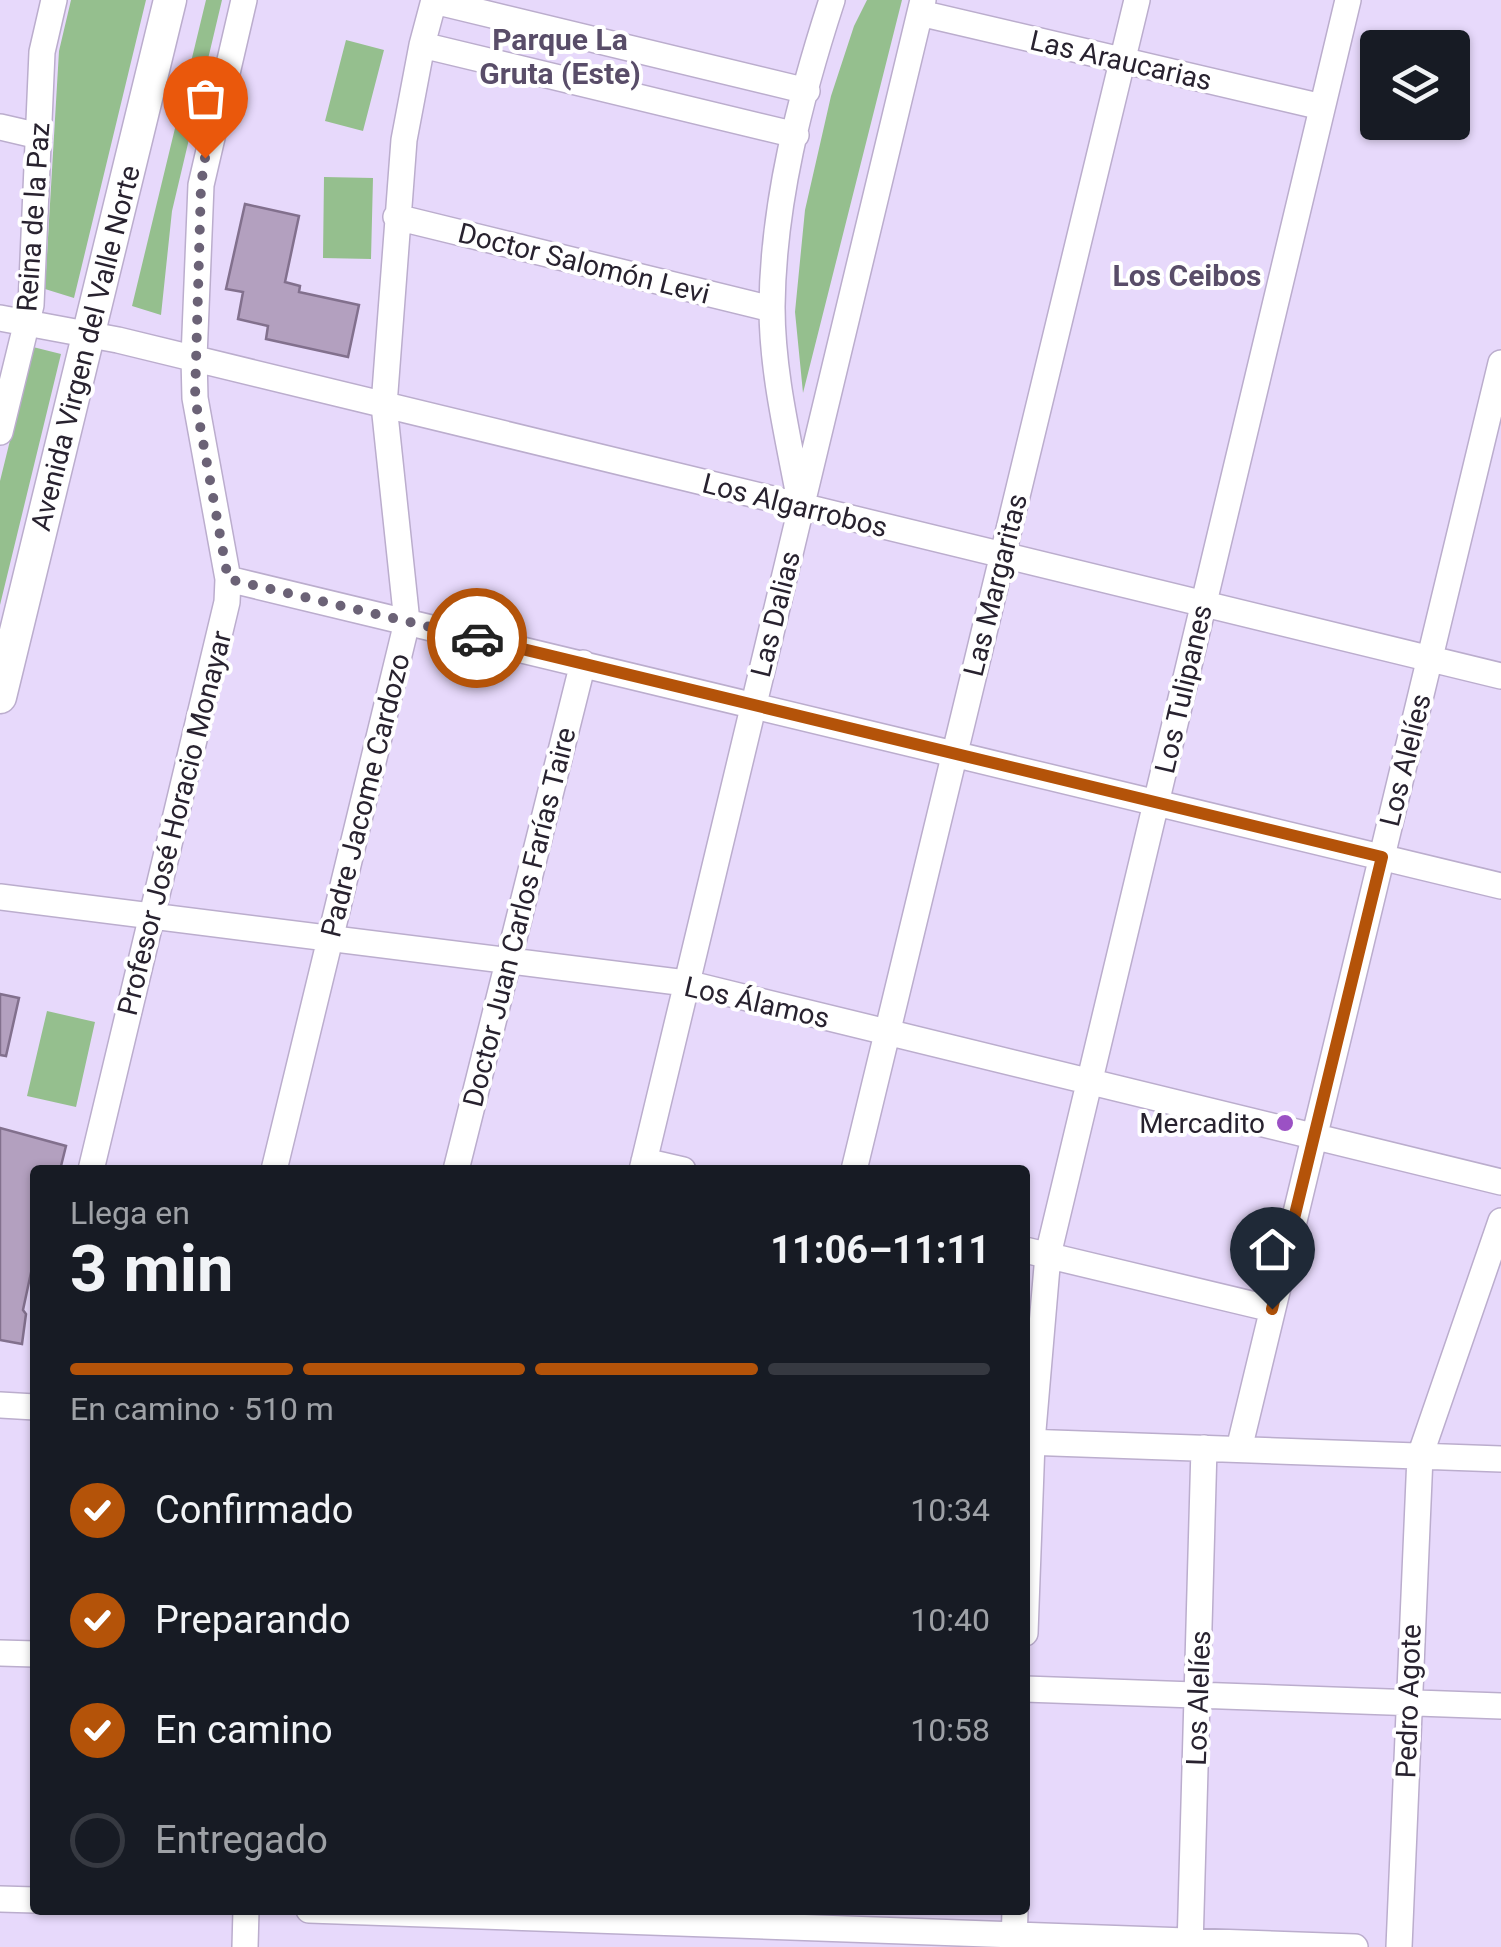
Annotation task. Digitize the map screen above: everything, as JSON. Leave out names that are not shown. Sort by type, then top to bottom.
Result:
[{"type":"main road","name":"Avenida Virgen del Valle Norte","points":[[0,697],[170,0]]},
{"type":"street","name":"Reina de la Paz","points":[[0,432],[32,305],[42,52],[54,0]]},
{"type":"street","name":"Profesor José Horacio Monayar","points":[[92,1165],[227,602],[228,579],[195,398],[194,358],[201,185],[244,0]]},
{"type":"street","points":[[801,506],[779,394],[772,309],[781,196],[832,0]]},
{"type":"street","name":"Las Margaritas","points":[[855,1165],[1136,0]]},
{"type":"street","name":"Los Tulipanes","points":[[1030,1415],[1036,1252],[1089,1082],[1348,0]]},
{"type":"street","points":[[434,1],[807,91]]},
{"type":"street","name":"Padre Jacome Cardozo","points":[[275,1165],[407,622],[384,405],[404,140],[434,1]]},
{"type":"street","name":"Las Araucarias","points":[[922,6],[1322,108]]},
{"type":"street","name":"Las Dalias","points":[[643,1165],[922,6]]},
{"type":"street","points":[[422,44],[796,136]]},
{"type":"street","points":[[0,127],[40,136]]},
{"type":"street","name":"Doctor Salomón Levi","points":[[396,217],[772,309]]},
{"type":"street","name":"Los Algarrobos","points":[[0,318],[194,358],[1501,676]]},
{"type":"street","name":"Los Alelíes","points":[[1239,1449],[1501,363]]},
{"type":"street","points":[[228,579],[1501,886]]},
{"type":"street","name":"Doctor Juan Carlos Farías Taire","points":[[457,1165],[583,663]]},
{"type":"street","name":"Los Álamos","points":[[0,897],[686,984],[1501,1182]]},
{"type":"street","name":"Pedro Agote","points":[[1399,1947],[1420,1456],[1501,1221]]},
{"type":"street","points":[[1036,1252],[1272,1309]]},
{"type":"street","points":[[0,1405],[30,1406]]},
{"type":"street","points":[[1030,1442],[1501,1459]]},
{"type":"street","name":"Los Alelíes","points":[[1190,1944],[1204,1448]]},
{"type":"street","points":[[0,1653],[30,1654]]},
{"type":"street","points":[[1030,1689],[1501,1706]]},
{"type":"street","points":[[0,1899],[30,1900]]},
{"type":"street","points":[[245,1947],[246,1915]]},
{"type":"street","points":[[410,1915],[631,1926],[1014,1931],[1190,1944],[1355,1947]]},
{"type":"green space","points":[[71,0],[146,0],[74,298],[45,289],[59,51]]},
{"type":"green space","points":[[206,0],[222,0],[172,211],[161,315],[132,306]]},
{"type":"green space","points":[[867,0],[902,0],[803,393],[795,312],[805,210],[831,96],[854,26]]},
{"type":"green space","points":[[346,40],[384,50],[363,131],[325,121]]},
{"type":"green space","points":[[324,177],[373,178],[371,259],[323,258]]},
{"type":"green space","points":[[33,347],[61,354],[0,605],[0,481]]},
{"type":"green space","points":[[47,1011],[95,1022],[76,1107],[27,1096]]},
{"type":"building","points":[[245,204],[299,216],[285,282],[300,286],[299,292],[359,305],[348,357],[266,339],[268,326],[238,319],[243,292],[226,289]]},
{"type":"building","points":[[0,994],[19,998],[6,1056],[0,1055]]},
{"type":"building","points":[[0,1128],[66,1146],[61,1165],[30,1165],[30,1277],[23,1310],[26,1314],[22,1344],[0,1340]]},
{"type":"way so far","points":[[205,158],[195,398],[228,579],[477,638]]},
{"type":"place","name":"Mercadito","points":[[1285,1123]]},
{"type":"district","name":"Parque La Gruta (Este)","points":[[560,57]]},
{"type":"district","name":"Los Ceibos","points":[[1187,276]]},
{"type":"route","points":[[477,638],[1382,857],[1272,1309]]}]
